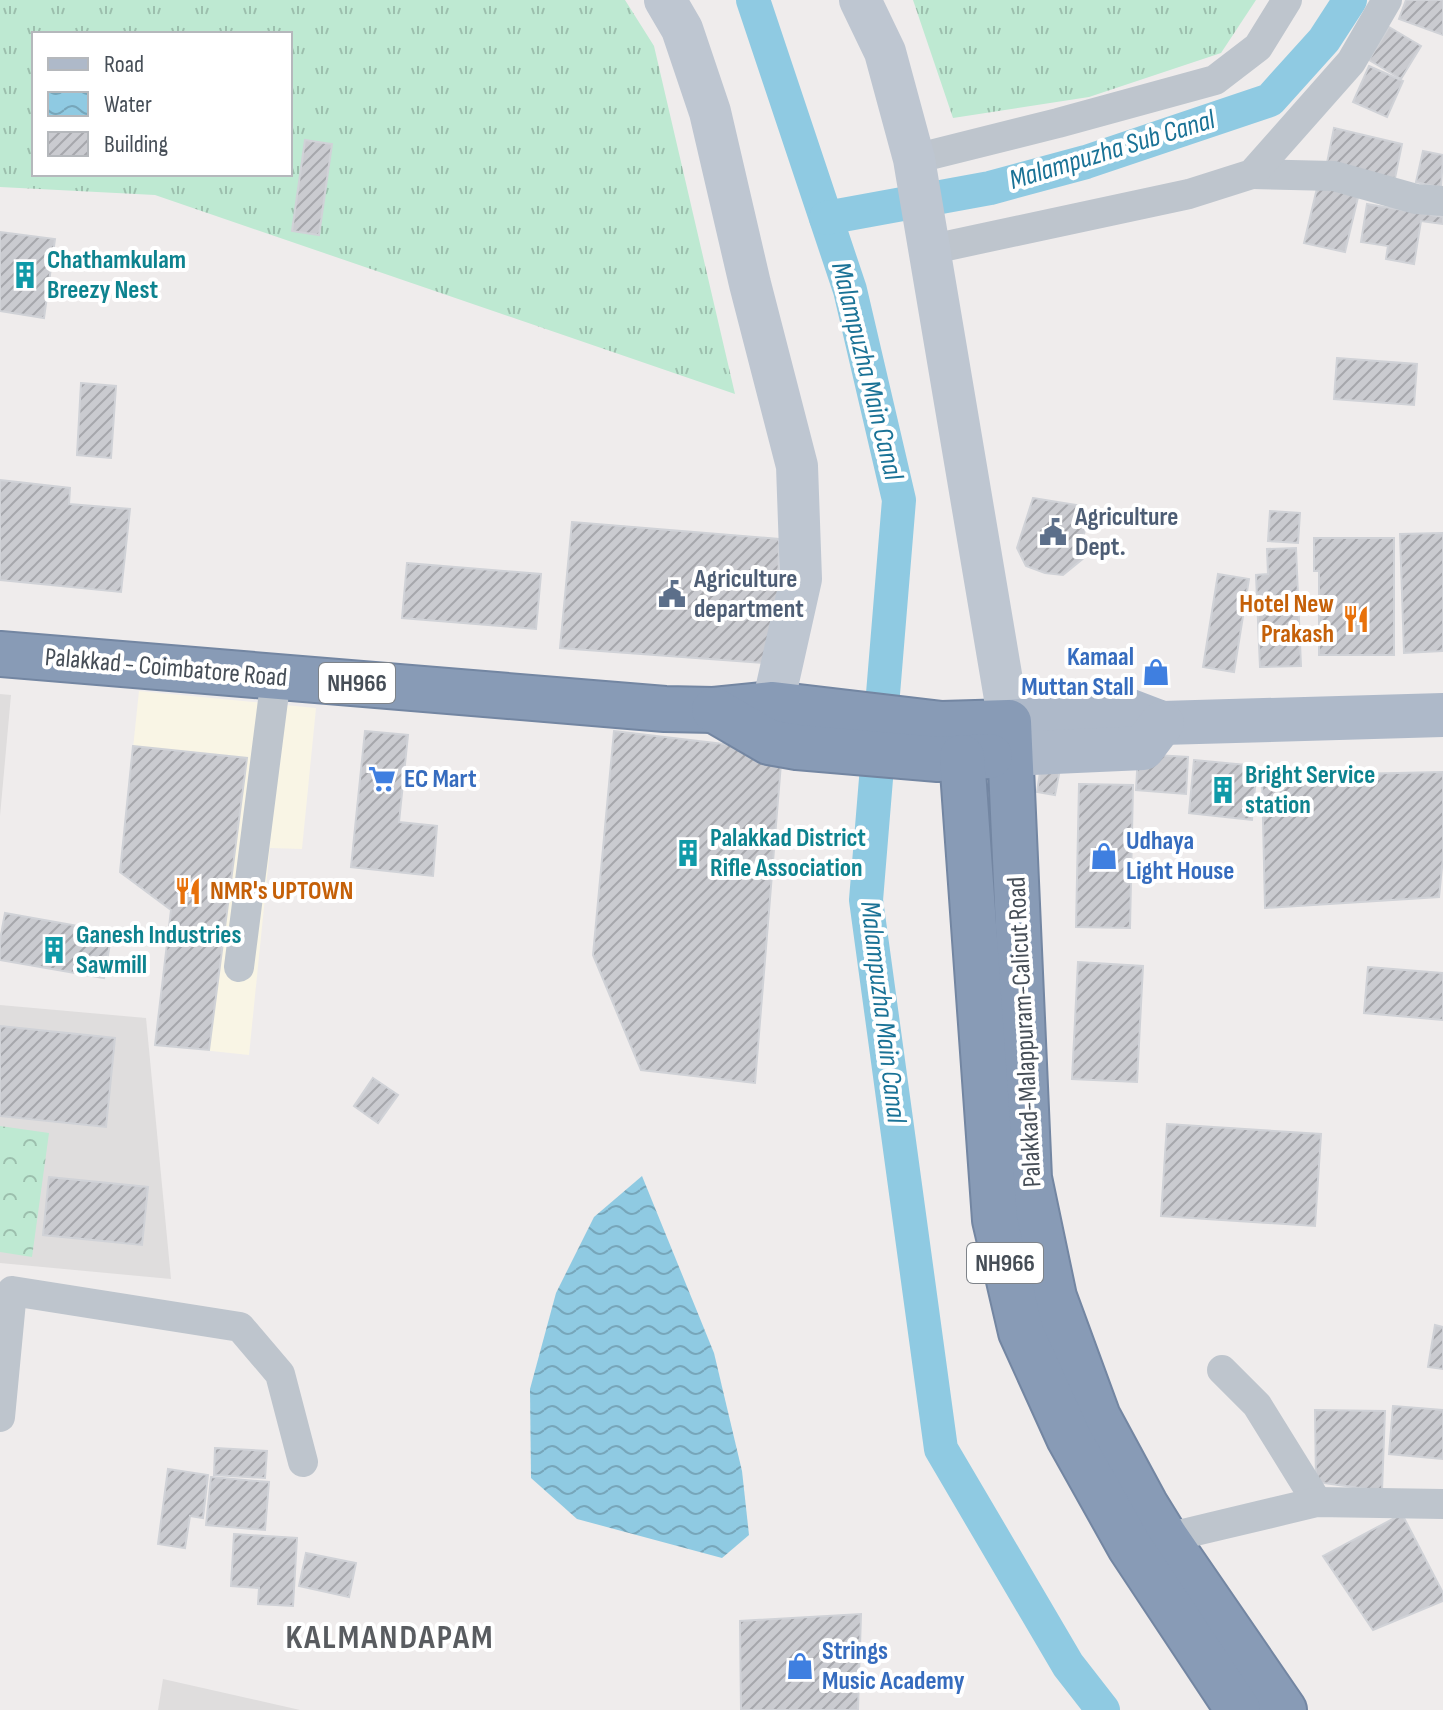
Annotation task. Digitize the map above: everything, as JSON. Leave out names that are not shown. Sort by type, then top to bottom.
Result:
[{"type":"highway","name":"Palakkad - Coimbatore Road","points":[[0,654],[714,710],[972,740]]},
{"type":"highway","name":"Palakkad-Malappuram-Calicut Road","points":[[972,740],[1029,1178],[1027,1269],[1021,1332],[1069,1438],[1130,1547],[1238,1710]]},
{"type":"highway","name":"Palakkad-Malappuram-Calicut Road","points":[[1027,1269],[1054,1297],[1098,1417],[1166,1538],[1284,1710]]},
{"type":"main road","name":"Palakkad - Coimbatore Road","points":[[972,740],[1128,710],[1162,723],[1443,715]]},
{"type":"street","points":[[665,0],[682,29],[710,112],[797,466],[801,579],[789,719]]},
{"type":"street","points":[[860,0],[885,52],[914,159],[996,637],[972,740]]},
{"type":"street","points":[[914,159],[1215,80],[1258,47],[1287,0]]},
{"type":"street","points":[[1252,174],[1351,62],[1387,0]]},
{"type":"street","points":[[928,250],[1189,194],[1252,174],[1334,176],[1416,199],[1443,201]]},
{"type":"street","points":[[239,967],[276,677]]},
{"type":"street","points":[[0,1417],[6,1291],[240,1327],[280,1374],[303,1462]]},
{"type":"street","points":[[1222,1370],[1257,1405],[1317,1502]]},
{"type":"street","points":[[1166,1538],[1317,1502],[1443,1504]]},
{"type":"shaded area","points":[[139,691],[316,708],[302,849],[270,848],[249,1055],[155,1045],[171,910],[120,872]]},
{"type":"shaded area","points":[[0,694],[11,695],[0,816]]},
{"type":"shaded area","points":[[0,1005],[146,1018],[171,1279],[0,1263]]},
{"type":"shaded area","points":[[163,1679],[300,1710],[158,1710]]},
{"type":"green space","points":[[0,0],[625,0],[654,46],[735,394],[155,195],[0,187]]},
{"type":"green space","points":[[913,0],[1256,0],[1221,53],[1089,97],[953,118]]},
{"type":"green space","points":[[0,1126],[49,1133],[32,1257],[0,1252]]},
{"type":"water","points":[[642,1176],[714,1353],[742,1471],[749,1535],[722,1558],[577,1519],[531,1478],[530,1389],[556,1293],[594,1217]]},
{"type":"building","points":[[1406,0],[1443,0],[1443,35],[1399,19]]},
{"type":"building","points":[[1389,27],[1421,46],[1401,79],[1369,60]]},
{"type":"building","points":[[1369,66],[1403,81],[1387,117],[1353,102]]},
{"type":"building","points":[[1334,128],[1402,144],[1394,183],[1326,168]]},
{"type":"building","points":[[305,140],[332,144],[319,235],[292,231]]},
{"type":"building","points":[[1423,151],[1443,155],[1441,188],[1416,182]]},
{"type":"building","points":[[1318,184],[1359,193],[1345,252],[1304,243]]},
{"type":"building","points":[[1367,204],[1443,217],[1443,224],[1421,221],[1414,264],[1386,259],[1388,246],[1361,242]]},
{"type":"building","name":"Chathamkulam Breezy Nest","points":[[0,232],[55,239],[44,318],[0,311]]},
{"type":"building","points":[[1337,358],[1417,364],[1414,405],[1334,399]]},
{"type":"building","points":[[81,383],[116,386],[111,458],[77,455]]},
{"type":"building","points":[[0,480],[70,488],[69,504],[130,509],[121,592],[0,580]]},
{"type":"building","name":"Agriculture Dept.","points":[[1033,498],[1083,506],[1085,557],[1063,575],[1026,566],[1017,548]]},
{"type":"building","points":[[1270,511],[1300,513],[1298,543],[1268,541]]},
{"type":"building","name":"Agriculture department","points":[[572,522],[779,539],[777,664],[560,648]]},
{"type":"building","points":[[1443,533],[1443,651],[1404,653],[1400,534]]},
{"type":"building","points":[[1314,538],[1394,538],[1394,655],[1319,655],[1319,571],[1314,571]]},
{"type":"building","points":[[1296,548],[1301,666],[1260,667],[1256,575],[1268,574],[1267,549]]},
{"type":"building","points":[[407,563],[541,574],[536,629],[402,618]]},
{"type":"building","points":[[1218,574],[1249,579],[1234,672],[1203,667]]},
{"type":"building","name":"EC Mart","points":[[365,731],[408,735],[399,822],[437,826],[433,876],[351,867]]},
{"type":"building","name":"Palakkad District Rifle Association","points":[[614,731],[782,751],[755,1083],[641,1070],[593,955]]},
{"type":"building","name":"NMR's UPTOWN","points":[[133,746],[247,758],[209,1050],[155,1045],[171,910],[120,872]]},
{"type":"building","points":[[1138,754],[1188,757],[1186,794],[1136,790]]},
{"type":"building","name":"Bright Service station","points":[[1194,760],[1257,766],[1252,820],[1189,813]]},
{"type":"building","points":[[1041,766],[1060,769],[1055,795],[1037,792]]},
{"type":"building","points":[[1443,772],[1443,857],[1439,897],[1265,908],[1262,776]]},
{"type":"building","name":"Udhaya Light House","points":[[1079,784],[1133,785],[1130,928],[1076,927]]},
{"type":"building","name":"Ganesh Industries Sawmill","points":[[5,913],[112,932],[104,978],[0,960]]},
{"type":"building","points":[[1078,962],[1143,966],[1137,1082],[1072,1079]]},
{"type":"building","points":[[1368,967],[1443,973],[1443,1020],[1364,1013]]},
{"type":"building","points":[[0,1026],[115,1038],[106,1127],[0,1116]]},
{"type":"building","points":[[373,1078],[398,1095],[378,1123],[354,1106]]},
{"type":"building","points":[[1167,1124],[1321,1134],[1315,1226],[1161,1216]]},
{"type":"building","points":[[49,1177],[148,1187],[142,1245],[43,1235]]},
{"type":"building","points":[[1435,1325],[1443,1327],[1443,1369],[1428,1367]]},
{"type":"building","points":[[1393,1406],[1443,1410],[1443,1459],[1389,1454]]},
{"type":"building","points":[[1315,1410],[1385,1411],[1382,1491],[1316,1482]]},
{"type":"building","points":[[215,1448],[267,1451],[265,1478],[214,1475]]},
{"type":"building","points":[[168,1469],[208,1475],[203,1518],[190,1516],[185,1548],[158,1544]]},
{"type":"building","points":[[211,1477],[269,1482],[265,1530],[206,1525]]},
{"type":"building","points":[[1402,1514],[1443,1593],[1443,1601],[1373,1630],[1323,1556]]},
{"type":"building","points":[[234,1534],[297,1538],[293,1606],[258,1604],[259,1588],[231,1586]]},
{"type":"building","points":[[306,1553],[356,1563],[349,1597],[299,1586]]},
{"type":"building","name":"Strings Music Academy","points":[[861,1614],[858,1710],[741,1710],[740,1621]]},
{"type":"waterway","name":"Malampuzha Main Canal","points":[[753,0],[850,290],[899,500],[866,900],[941,1449],[1068,1665],[1103,1710]]},
{"type":"waterway","name":"Malampuzha Sub Canal","points":[[826,218],[990,188],[1086,162],[1270,100],[1324,40],[1350,0]]},
{"type":"place","name":"Chathamkulam Breezy Nest","points":[[25,275]]},
{"type":"place","name":"Agriculture Dept.","points":[[1053,532]]},
{"type":"place","name":"Agriculture department","points":[[672,594]]},
{"type":"place","name":"Hotel New Prakash","points":[[1356,619]]},
{"type":"place","name":"Kamaal Muttan Stall","points":[[1156,672]]},
{"type":"place","name":"EC Mart","points":[[382,779]]},
{"type":"place","name":"Bright Service station","points":[[1223,790]]},
{"type":"place","name":"Palakkad District Rifle Association","points":[[688,853]]},
{"type":"place","name":"Udhaya Light House","points":[[1104,856]]},
{"type":"place","name":"NMR's UPTOWN","points":[[188,891]]},
{"type":"place","name":"Ganesh Industries Sawmill","points":[[54,950]]},
{"type":"place","name":"Strings Music Academy","points":[[800,1666]]},
{"type":"district","name":"KALMANDAPAM","points":[[390,1637]]}]
